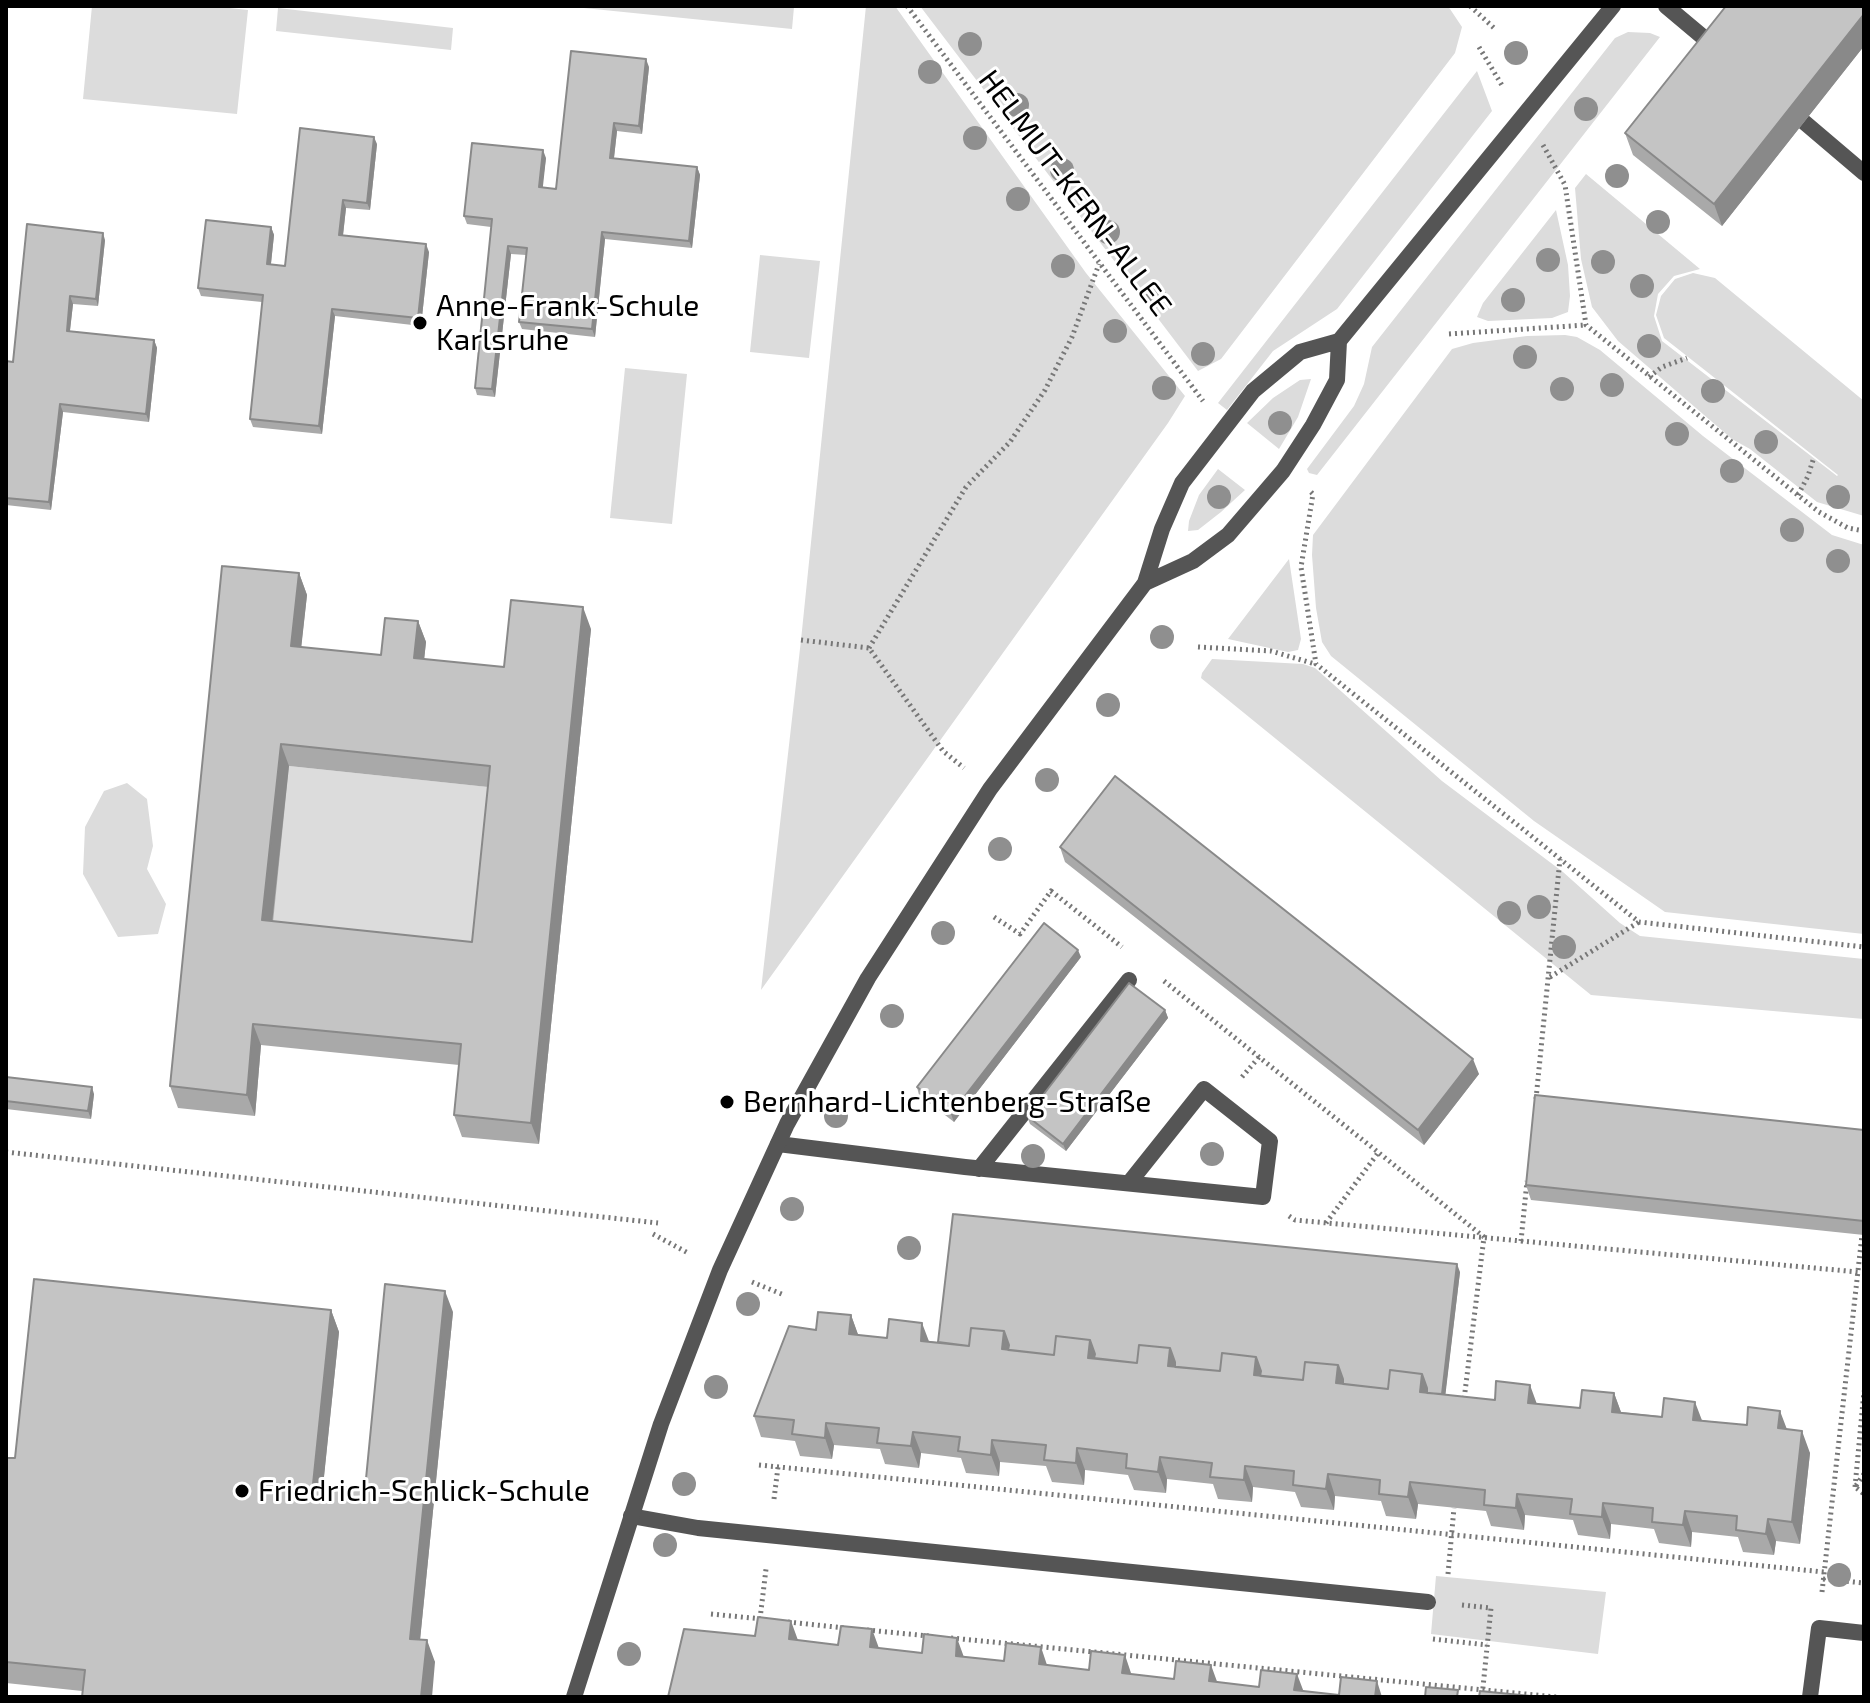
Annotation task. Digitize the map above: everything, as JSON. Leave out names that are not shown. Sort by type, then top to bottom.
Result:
[{"type":"street","points":[[574,1697],[661,1424],[720,1270],[787,1124],[868,978],[990,789],[1145,583],[1162,529],[1182,483],[1253,391],[1300,352],[1339,341],[1613,6]]},
{"type":"street","points":[[1666,6],[1717,49]]},
{"type":"street","points":[[1804,122],[1864,173]]},
{"type":"street","points":[[1145,583],[1193,561],[1228,535],[1283,471],[1337,380],[1339,341]]},
{"type":"street","points":[[979,1169],[1129,980]]},
{"type":"street","points":[[778,1144],[979,1169],[1263,1197],[1270,1141],[1204,1089],[1129,1183]]},
{"type":"street","points":[[631,1516],[698,1528],[1428,1602]]},
{"type":"street","points":[[1810,1697],[1819,1628],[1864,1633]]},
{"type":"path","name":"HELMUT-KERN-ALLEE","points":[[907,6],[1207,406]]},
{"type":"path","points":[[1470,6],[1494,28]]},
{"type":"path","points":[[1565,185],[1586,325],[1819,512],[1848,528],[1864,531]]},
{"type":"path","points":[[869,648],[966,487],[1010,442],[1045,390],[1072,337],[1100,263]]},
{"type":"path","points":[[1449,334],[1586,325]]},
{"type":"path","points":[[1649,377],[1662,367],[1687,358]]},
{"type":"path","points":[[1798,495],[1814,457]]},
{"type":"path","points":[[1313,494],[1301,567],[1316,664]]},
{"type":"path","points":[[801,640],[869,648],[943,751]]},
{"type":"path","points":[[1198,647],[1271,651],[1316,664],[1639,922],[1864,947]]},
{"type":"path","points":[[1536,1102],[1560,859]]},
{"type":"path","points":[[994,917],[1020,934],[1051,891],[1131,954]]},
{"type":"path","points":[[1549,978],[1639,922]]},
{"type":"path","points":[[1154,973],[1484,1237]]},
{"type":"path","points":[[1245,1073],[1259,1057]]},
{"type":"path","points":[[6,1152],[658,1223]]},
{"type":"path","points":[[1326,1223],[1378,1153]]},
{"type":"path","points":[[1521,1241],[1527,1179]]},
{"type":"path","points":[[1263,1197],[1295,1220],[1858,1272]]},
{"type":"path","points":[[1819,1628],[1862,1235]]},
{"type":"path","points":[[1464,1402],[1484,1237]]},
{"type":"path","points":[[1855,1487],[1864,1391]]},
{"type":"path","points":[[759,1465],[1824,1572]]},
{"type":"path","points":[[774,1504],[778,1467]]},
{"type":"path","points":[[1855,1487],[1864,1474]]},
{"type":"path","points":[[1855,1487],[1864,1494]]},
{"type":"path","points":[[1447,1580],[1454,1508]]},
{"type":"path","points":[[760,1619],[765,1574]]},
{"type":"path","points":[[1823,1579],[1864,1583]]},
{"type":"path","points":[[1460,1605],[1491,1608],[1482,1697]]},
{"type":"path","points":[[711,1614],[933,1636]]},
{"type":"path","points":[[949,1637],[1556,1697]]},
{"type":"shaded area","points":[[92,6],[211,6],[248,10],[237,114],[83,99]]},
{"type":"shaded area","points":[[564,6],[784,6],[794,7],[792,29]]},
{"type":"shaded area","points":[[866,6],[895,6],[1086,273],[1185,396],[761,990],[801,640]]},
{"type":"shaded area","points":[[920,6],[1448,6],[1462,27],[1455,53],[1221,359],[1198,371]]},
{"type":"shaded area","points":[[278,8],[453,28],[451,50],[276,31]]},
{"type":"shaded area","points":[[1628,32],[1650,33],[1660,37],[1317,475],[1309,473],[1307,469],[1354,406],[1364,384],[1372,347],[1615,38]]},
{"type":"shaded area","points":[[1477,71],[1492,111],[1337,309],[1273,351],[1227,410],[1218,403]]},
{"type":"shaded area","points":[[1586,174],[1700,269],[1674,276],[1658,294],[1654,316],[1662,341],[1837,476],[1664,338],[1656,315],[1661,296],[1675,279],[1693,273],[1715,278],[1864,401],[1864,516],[1817,502],[1750,449],[1732,439],[1618,341],[1592,307],[1581,259],[1575,188]]},
{"type":"shaded area","points":[[1556,210],[1568,265],[1568,312],[1552,318],[1488,321],[1477,317],[1483,303]]},
{"type":"shaded area","points":[[760,255],[820,261],[809,358],[750,352]]},
{"type":"shaded area","points":[[1527,336],[1577,337],[1600,350],[1703,436],[1832,535],[1864,545],[1864,934],[1665,912],[1534,821],[1331,656],[1322,642],[1316,608],[1313,535],[1452,349]]},
{"type":"shaded area","points":[[625,368],[687,374],[672,524],[610,518]]},
{"type":"shaded area","points":[[1311,379],[1298,417],[1279,449],[1247,423],[1273,398],[1300,380]]},
{"type":"shaded area","points":[[1218,469],[1245,490],[1198,530],[1188,531],[1199,495]]},
{"type":"shaded area","points":[[1289,559],[1301,639],[1298,650],[1288,652],[1228,639]]},
{"type":"shaded area","points":[[1212,659],[1303,664],[1315,668],[1442,781],[1563,872],[1620,923],[1640,936],[1864,959],[1864,1019],[1591,995],[1201,678]]},
{"type":"shaded area","points":[[289,766],[498,788],[479,964],[270,942]]},
{"type":"shaded area","points":[[127,783],[147,799],[153,846],[147,869],[166,904],[158,934],[118,937],[83,874],[85,827],[104,791]]},
{"type":"shaded area","points":[[1436,1576],[1606,1592],[1598,1654],[1431,1634]]},
{"type":"building","points":[[1726,6],[1864,6],[1864,14],[1714,204],[1625,133]]},
{"type":"building","points":[[571,51],[646,59],[639,126],[614,123],[610,158],[697,167],[689,241],[602,232],[592,329],[519,322],[527,248],[508,246],[492,389],[475,388],[492,219],[464,216],[472,143],[543,150],[539,187],[556,189]]},
{"type":"building","points":[[300,128],[374,137],[367,203],[343,200],[339,235],[426,244],[418,318],[332,309],[319,426],[250,419],[263,295],[198,288],[206,220],[271,227],[267,264],[285,266]]},
{"type":"building","points":[[27,224],[103,233],[96,299],[70,296],[67,331],[154,340],[146,414],[60,404],[49,502],[6,498],[6,361],[13,362]]},
{"type":"building","points":[[222,566],[299,573],[291,646],[381,655],[385,618],[418,621],[414,658],[504,667],[511,600],[583,607],[531,1123],[454,1115],[461,1044],[253,1024],[247,1095],[170,1086]],"holes":[[[281,744],[490,766],[472,942],[262,920]]]},
{"type":"building","points":[[1115,776],[1473,1059],[1418,1130],[1060,847]]},
{"type":"building","points":[[1044,923],[1078,950],[951,1114],[917,1087]]},
{"type":"building","points":[[1129,983],[1165,1010],[1063,1144],[1027,1116]]},
{"type":"building","points":[[6,1077],[92,1087],[88,1111],[6,1101]]},
{"type":"building","points":[[1535,1095],[1864,1130],[1864,1221],[1526,1185]]},
{"type":"building","points":[[953,1214],[1457,1264],[1442,1394],[1427,1393],[1422,1374],[1390,1370],[1388,1389],[1343,1384],[1338,1365],[1305,1362],[1303,1380],[1260,1376],[1256,1357],[1222,1353],[1220,1371],[1175,1367],[1170,1348],[1139,1345],[1137,1363],[1094,1358],[1090,1340],[1056,1336],[1054,1355],[1008,1350],[1004,1331],[971,1328],[969,1346],[938,1342]]},
{"type":"building","name":"Friedrich-Schlick-Schule","points":[[34,1279],[331,1310],[313,1484],[365,1489],[385,1284],[445,1291],[410,1639],[427,1640],[421,1697],[82,1697],[85,1670],[6,1662],[6,1458],[15,1458]]},
{"type":"building","points":[[818,1312],[851,1315],[849,1334],[887,1338],[889,1319],[922,1323],[921,1341],[969,1346],[971,1328],[1004,1331],[1002,1349],[1054,1355],[1056,1336],[1090,1340],[1088,1358],[1137,1363],[1139,1345],[1170,1348],[1168,1366],[1220,1371],[1222,1353],[1256,1357],[1254,1375],[1303,1380],[1305,1362],[1338,1365],[1336,1383],[1388,1389],[1390,1370],[1422,1374],[1420,1392],[1495,1400],[1496,1381],[1530,1385],[1528,1403],[1580,1408],[1582,1390],[1614,1393],[1612,1412],[1662,1417],[1664,1398],[1695,1402],[1693,1420],[1747,1425],[1748,1407],[1780,1411],[1778,1428],[1802,1431],[1792,1522],[1768,1519],[1766,1534],[1736,1530],[1737,1516],[1685,1511],[1683,1525],[1652,1522],[1653,1508],[1603,1503],[1602,1517],[1570,1514],[1572,1499],[1517,1494],[1516,1508],[1484,1505],[1485,1490],[1410,1482],[1408,1497],[1379,1494],[1380,1480],[1328,1474],[1326,1489],[1293,1485],[1294,1471],[1245,1466],[1244,1480],[1210,1477],[1212,1463],[1160,1457],[1158,1472],[1126,1468],[1127,1454],[1077,1448],[1076,1463],[1044,1460],[1046,1445],[992,1440],[991,1455],[958,1451],[960,1437],[913,1432],[911,1446],[877,1443],[879,1428],[826,1423],[825,1438],[792,1434],[794,1420],[754,1416],[789,1326],[816,1330]]},
{"type":"building","points":[[758,1617],[791,1621],[789,1639],[838,1645],[841,1626],[872,1629],[870,1647],[922,1653],[924,1634],[957,1638],[956,1656],[1004,1661],[1006,1643],[1041,1647],[1039,1664],[1089,1670],[1091,1651],[1125,1655],[1122,1673],[1174,1679],[1176,1661],[1211,1665],[1209,1681],[1259,1687],[1261,1670],[1297,1674],[1294,1690],[1339,1695],[1341,1677],[1377,1681],[1375,1697],[668,1697],[684,1629],[755,1636]]},
{"type":"building","points":[[1426,1687],[1458,1690],[1457,1697],[1425,1697]]},
{"type":"building","points":[[1480,1691],[1541,1697],[1479,1697]]},
{"type":"place","name":"Anne-Frank-Schule Karlsruhe","points":[[420,323]]},
{"type":"place","name":"Bernhard-Lichtenberg-Straße","points":[[727,1102]]},
{"type":"place","name":"Friedrich-Schlick-Schule","points":[[242,1491]]}]
